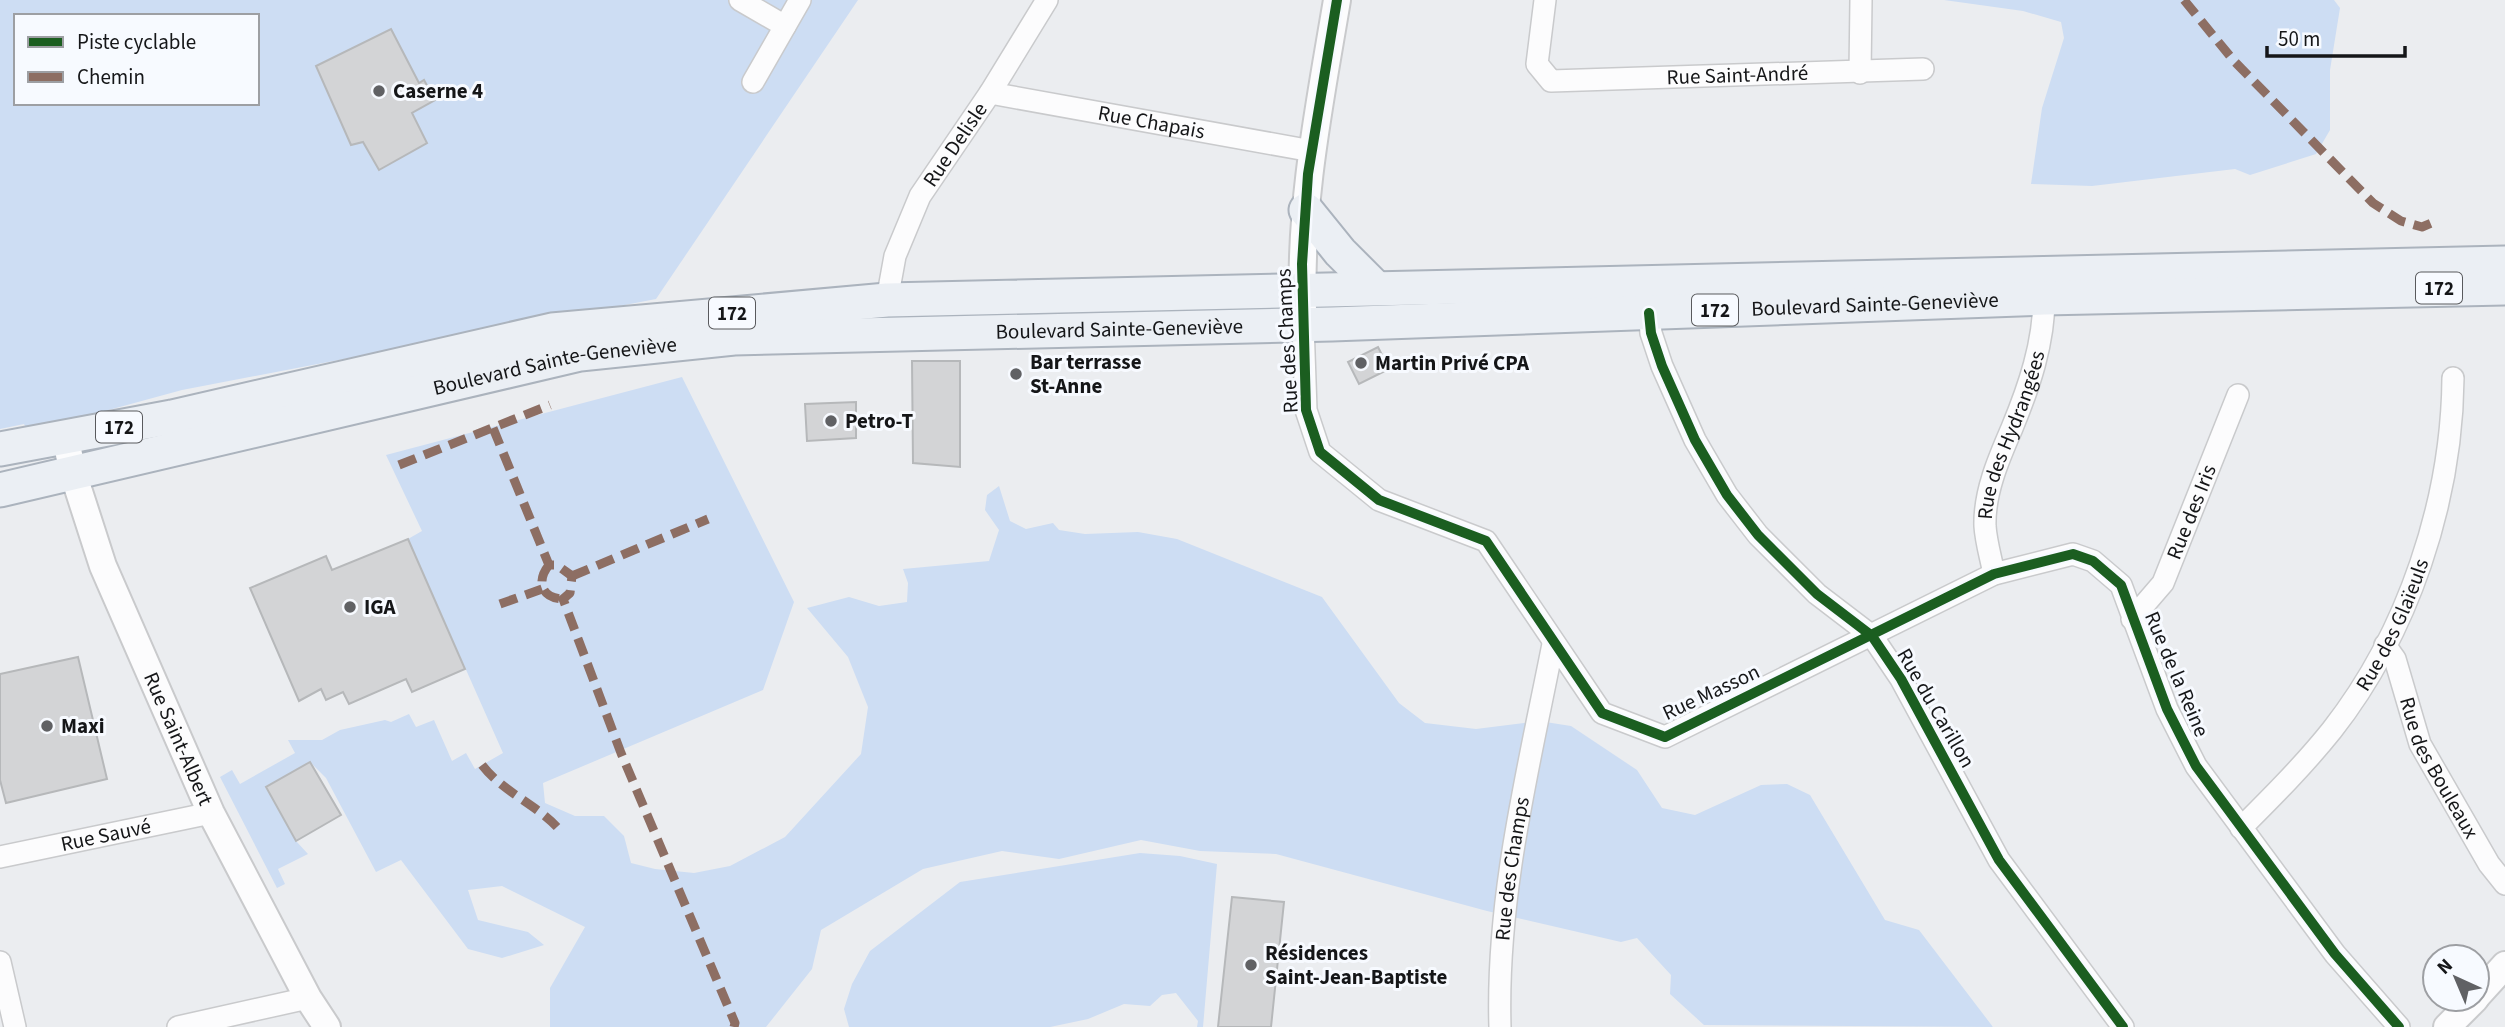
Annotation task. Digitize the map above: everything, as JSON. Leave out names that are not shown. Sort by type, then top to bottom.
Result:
[{"type":"main road","points":[[1306,210],[1340,252],[1375,287]]},
{"type":"main road","name":"Boulevard Sainte-Geneviève","points":[[0,449],[172,417],[552,330],[887,300],[2505,263]]},
{"type":"main road","name":"Boulevard Sainte-Geneviève","points":[[0,490],[580,354],[734,338],[1303,324],[2043,298],[2505,288]]},
{"type":"street","points":[[740,0],[785,26]]},
{"type":"street","points":[[753,82],[800,0]]},
{"type":"street","name":"Rue Delisle","points":[[887,300],[895,256],[908,218],[933,173],[990,93],[1047,0]]},
{"type":"street","name":"Rue des Champs","points":[[1337,0],[1312,151],[1302,290],[1306,410],[1320,452],[1378,500],[1486,541],[1553,644],[1507,878],[1499,988],[1500,1027]]},
{"type":"street","name":"Rue Saint-André","points":[[1545,0],[1537,64],[1551,81],[1923,69]]},
{"type":"street","points":[[1860,73],[1861,0]]},
{"type":"street","name":"Rue Chapais","points":[[990,93],[1312,151]]},
{"type":"street","name":"Rue des Hydrangées","points":[[1994,574],[1985,526],[1987,505],[2000,454],[2012,427],[2039,346],[2043,298]]},
{"type":"street","name":"Rue du Carillon","points":[[1649,313],[1651,333],[1662,366],[1695,440],[1727,495],[1758,535],[1817,594],[1872,636],[1901,679],[1999,860],[2123,1027]]},
{"type":"street","name":"Rue des Glaïeuls","points":[[2241,828],[2332,730],[2385,645],[2417,574],[2429,531],[2447,447],[2453,378]]},
{"type":"street","name":"Rue des Iris","points":[[2132,619],[2163,583],[2238,395]]},
{"type":"street","name":"Rue Saint-Albert","points":[[65,436],[73,472],[103,566],[211,813],[308,998],[327,1027]]},
{"type":"street","name":"Rue de la Reine","points":[[1872,636],[1994,574],[2073,554],[2093,561],[2121,584],[2166,709],[2190,755],[2335,954],[2399,1027]]},
{"type":"street","name":"Rue Masson","points":[[1553,644],[1602,713],[1665,737],[1872,636]]},
{"type":"street","name":"Rue des Bouleaux","points":[[2385,645],[2395,659],[2420,744],[2489,864],[2505,884]]},
{"type":"street","name":"Rue Sauvé","points":[[0,857],[211,813]]},
{"type":"street","points":[[0,962],[15,1027]]},
{"type":"street","points":[[2491,981],[2505,965]]},
{"type":"street","points":[[178,1027],[308,998]]},
{"type":"street","points":[[2447,1027],[2461,1013]]},
{"type":"shaded area","points":[[0,0],[858,0],[656,299],[182,390],[28,432],[24,424],[0,429]]},
{"type":"shaded area","points":[[1944,0],[2334,0],[2340,8],[2330,70],[2330,130],[2316,154],[2250,175],[2235,169],[2092,186],[2031,184],[2042,108],[2064,38],[2061,22],[2023,11]]},
{"type":"shaded area","points":[[682,377],[794,602],[763,690],[543,783],[545,803],[575,816],[604,816],[624,836],[631,863],[655,869],[694,873],[730,866],[785,837],[861,754],[868,707],[848,657],[807,608],[849,597],[879,606],[907,602],[908,583],[903,569],[989,561],[999,530],[985,510],[987,495],[999,486],[1010,521],[1026,529],[1053,523],[1059,530],[1085,534],[1138,532],[1177,539],[1322,597],[1399,703],[1425,723],[1476,729],[1539,721],[1571,726],[1637,770],[1662,808],[1695,815],[1761,785],[1787,784],[1810,795],[1885,920],[1919,930],[1993,1027],[1704,1025],[1670,994],[1671,975],[1637,938],[1621,942],[1487,911],[1276,854],[1200,851],[1141,840],[1059,859],[1002,851],[923,869],[821,930],[812,969],[766,1027],[550,1027],[550,988],[585,927],[502,886],[468,890],[478,920],[528,932],[544,945],[502,958],[468,949],[401,860],[376,872],[326,778],[310,762],[266,787],[296,841],[308,854],[278,869],[285,884],[277,888],[220,777],[232,770],[240,784],[295,753],[288,740],[322,740],[340,730],[385,720],[391,722],[409,714],[416,727],[434,720],[452,761],[466,753],[475,769],[503,753],[408,539],[422,531],[386,455]]},
{"type":"shaded area","points":[[1140,853],[1180,856],[1217,864],[1203,1027],[1197,1027],[1198,1021],[1176,993],[1162,995],[1150,1006],[1124,1004],[1088,1019],[1050,1027],[849,1027],[844,1009],[852,984],[870,951],[960,882]]},
{"type":"building","name":"Caserne 4","points":[[391,29],[419,83],[424,80],[435,100],[412,113],[427,143],[379,170],[363,142],[351,145],[316,66]]},
{"type":"building","points":[[1378,347],[1389,369],[1359,384],[1348,362]]},
{"type":"building","points":[[912,361],[960,361],[960,467],[913,463]]},
{"type":"building","name":"Petro-T","points":[[856,402],[856,438],[807,441],[805,404]]},
{"type":"building","points":[[408,539],[465,669],[412,692],[406,679],[349,704],[343,692],[326,700],[321,689],[299,701],[250,588],[326,556],[332,570]]},
{"type":"building","name":"Maxi","points":[[78,657],[107,779],[6,803],[0,780],[0,674]]},
{"type":"building","points":[[310,762],[341,815],[296,841],[266,787]]},
{"type":"building","name":"Résidences Saint-Jean-Baptiste","points":[[1232,897],[1284,902],[1271,1027],[1218,1027]]},
{"type":"marked path","points":[[2184,0],[2234,61],[2373,203],[2401,221],[2422,227],[2434,222]]},
{"type":"marked path","points":[[399,465],[550,405]]},
{"type":"marked path","points":[[493,428],[549,565],[557,565],[572,576],[570,593],[563,599],[621,753],[735,1023],[734,1027]]},
{"type":"marked path","points":[[572,576],[708,519]]},
{"type":"marked path","points":[[549,565],[543,577],[543,588],[550,596],[563,599]]},
{"type":"marked path","points":[[500,604],[542,589]]},
{"type":"marked path","points":[[482,765],[499,783],[557,827]]},
{"type":"cycle path","points":[[1337,0],[1308,174],[1302,264],[1306,410],[1320,452],[1379,500],[1486,541],[1602,713],[1665,737],[1994,574],[2073,554],[2093,561],[2121,585],[2167,709],[2196,766],[2335,954],[2399,1027]]},
{"type":"cycle path","points":[[1649,313],[1651,333],[1662,366],[1695,440],[1727,495],[1758,535],[1817,594],[1872,636],[1901,679],[1999,860],[2123,1027]]},
{"type":"place","name":"Caserne 4","points":[[379,91]]},
{"type":"place","name":"Martin Privé CPA","points":[[1361,363]]},
{"type":"place","name":"Bar terrasse St-Anne","points":[[1016,374]]},
{"type":"place","name":"Petro-T","points":[[831,421]]},
{"type":"place","name":"IGA","points":[[350,607]]},
{"type":"place","name":"Maxi","points":[[47,726]]},
{"type":"place","name":"Résidences Saint-Jean-Baptiste","points":[[1251,965]]}]
